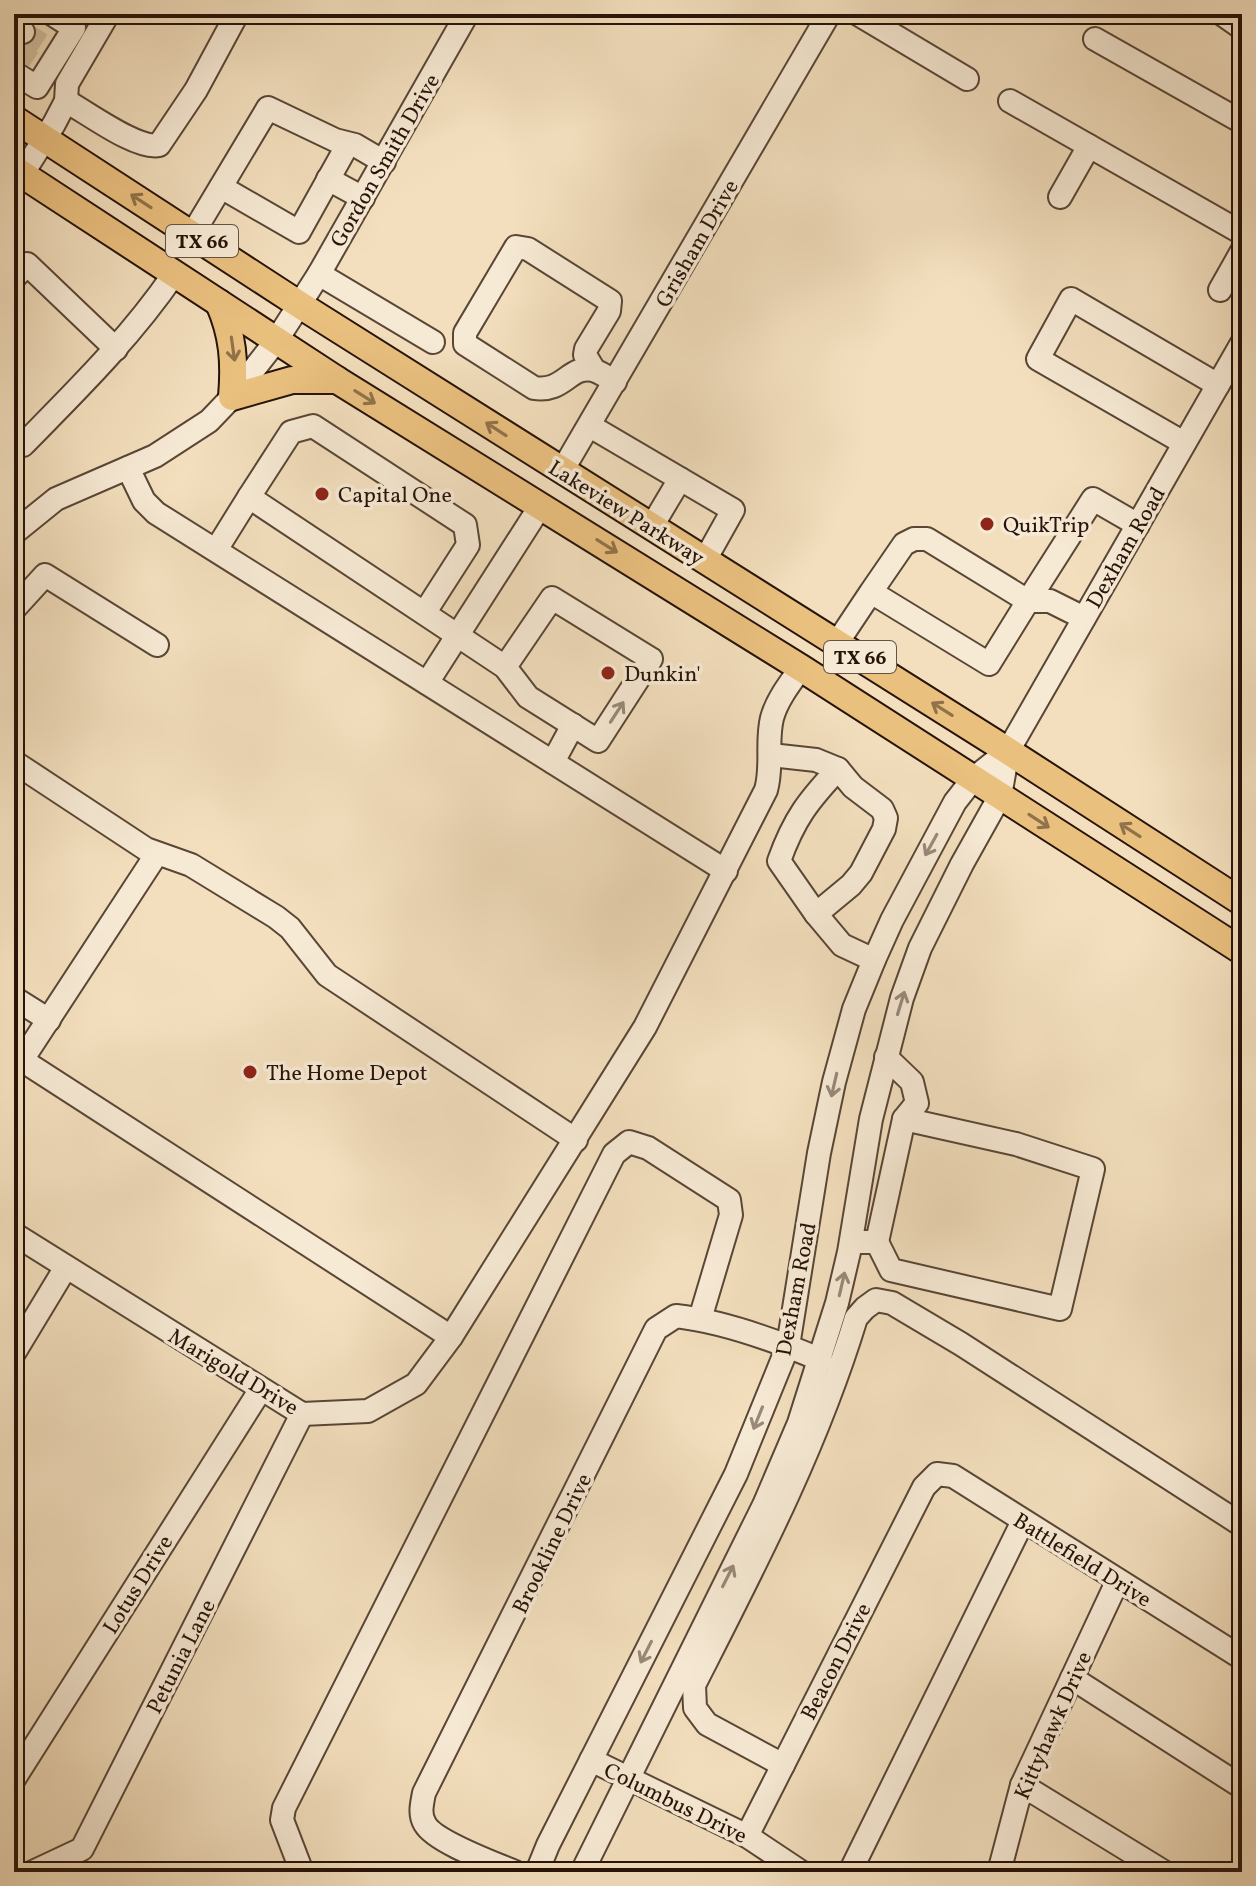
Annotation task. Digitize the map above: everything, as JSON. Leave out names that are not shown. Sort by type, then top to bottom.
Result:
[{"type":"main road","name":"Lakeview Parkway","points":[[14,119],[300,305],[1242,902]]},
{"type":"main road","name":"Lakeview Parkway","points":[[17,177],[801,668],[1242,951]]},
{"type":"main road","points":[[219,303],[232,342],[235,364],[232,397],[292,380],[337,380]]},
{"type":"main road","points":[[541,505],[562,471]]},
{"type":"street","points":[[40,60],[74,28],[52,14]]},
{"type":"street","points":[[17,177],[46,139],[66,101],[67,84],[108,14]]},
{"type":"street","points":[[66,101],[132,139],[150,147],[159,145],[196,90],[237,14]]},
{"type":"street","name":"Gordon Smith Drive","points":[[14,533],[56,499],[155,456],[209,421],[232,397],[300,305],[467,14]]},
{"type":"street","name":"Grisham Drive","points":[[562,471],[829,14]]},
{"type":"street","points":[[858,14],[967,79]]},
{"type":"street","points":[[1222,14],[1242,28]]},
{"type":"street","points":[[1095,39],[1242,122]]},
{"type":"street","points":[[1010,101],[1242,233]]},
{"type":"street","points":[[192,235],[268,108],[335,140],[355,145],[384,162]]},
{"type":"street","points":[[221,187],[299,232],[348,144]]},
{"type":"street","points":[[1060,197],[1089,146]]},
{"type":"street","points":[[328,179],[363,198]]},
{"type":"street","points":[[594,370],[573,373],[556,387],[545,390],[534,388],[465,344],[465,333],[516,247],[528,249],[610,301],[609,311],[586,349],[588,361],[594,370],[615,382]]},
{"type":"street","points":[[1220,290],[1242,251]]},
{"type":"street","points":[[14,278],[27,264],[116,349]]},
{"type":"street","points":[[14,444],[23,445],[116,349],[144,318],[174,274]]},
{"type":"street","points":[[319,274],[428,339],[402,369]]},
{"type":"street","points":[[1184,443],[1038,359],[1071,299],[1218,385]]},
{"type":"street","points":[[362,344],[382,311]]},
{"type":"street","name":"Dexham Road","points":[[582,1872],[764,1505],[799,1423],[821,1360],[851,1242],[871,1119],[886,1057],[920,948],[1000,796],[1008,751],[1242,343]]},
{"type":"street","points":[[216,550],[291,432],[313,426],[465,525],[468,545],[425,612]]},
{"type":"street","points":[[590,426],[733,510],[705,560]]},
{"type":"street","points":[[128,468],[139,492],[156,513],[726,871]]},
{"type":"street","points":[[652,526],[680,479]]},
{"type":"street","points":[[249,497],[505,667],[528,697],[598,741],[651,659],[552,598],[505,667]]},
{"type":"street","points":[[871,592],[989,664],[1093,499],[1138,525]]},
{"type":"street","points":[[427,683],[541,505]]},
{"type":"street","points":[[837,643],[904,544],[914,539],[927,539],[1028,601],[1050,601],[1084,618]]},
{"type":"street","points":[[14,609],[45,575],[157,645]]},
{"type":"street","name":"Marigold Drive","points":[[14,1234],[302,1414],[368,1411],[416,1384],[451,1337],[645,1027],[766,790],[771,755],[771,719],[780,698],[801,668]]},
{"type":"street","points":[[553,762],[573,725]]},
{"type":"street","name":"Dexham Road","points":[[537,1872],[736,1474],[788,1346],[819,1153],[834,1082],[854,1009],[874,960],[955,802],[973,779],[1008,751]]},
{"type":"street","points":[[771,755],[816,760],[838,769],[853,787],[882,809],[886,818],[884,829],[861,873],[816,914]]},
{"type":"street","points":[[14,762],[156,855],[191,865],[276,917],[290,928],[327,975],[576,1140]]},
{"type":"street","points":[[838,769],[804,806],[789,831],[779,861],[842,945],[874,960]]},
{"type":"street","points":[[156,855],[49,1020],[18,1057],[451,1337]]},
{"type":"street","points":[[14,998],[49,1020]]},
{"type":"street","points":[[886,1057],[912,1082],[917,1103],[904,1119],[877,1242],[891,1270],[1060,1309],[1093,1169],[1016,1144],[904,1119]]},
{"type":"street","points":[[302,1872],[282,1820],[284,1808],[614,1154],[629,1142],[648,1148],[729,1200],[731,1215],[700,1319]]},
{"type":"street","points":[[851,1242],[877,1242]]},
{"type":"street","points":[[14,1353],[66,1267]]},
{"type":"street","points":[[783,1765],[707,1724],[695,1708],[694,1685],[783,1510],[813,1440],[856,1318],[876,1300],[892,1303],[961,1344],[1242,1525]]},
{"type":"street","name":"Brookline Drive","points":[[515,1872],[447,1842],[425,1826],[420,1810],[424,1793],[656,1329],[676,1316],[700,1319],[788,1346],[821,1360]]},
{"type":"street","name":"Lotus Drive","points":[[14,1779],[261,1389]]},
{"type":"street","name":"Petunia Lane","points":[[33,1872],[82,1849],[302,1414]]},
{"type":"street","name":"Battlefield Drive","points":[[924,1487],[937,1474],[953,1476],[1242,1658]]},
{"type":"street","name":"Beacon Drive","points":[[747,1836],[924,1487]]},
{"type":"street","points":[[850,1872],[1023,1521]]},
{"type":"street","name":"Kittyhawk Drive","points":[[999,1872],[1022,1785],[1117,1582]]},
{"type":"street","points":[[1072,1678],[1242,1787]]},
{"type":"street","name":"Columbus Drive","points":[[591,1760],[747,1836],[801,1872]]},
{"type":"street","points":[[1022,1785],[1164,1872]]},
{"type":"tunnel","points":[[23,32],[43,45]]},
{"type":"tunnel","points":[[14,50],[32,62]]},
{"type":"place","name":"Capital One","points":[[322,494]]},
{"type":"place","name":"QuikTrip","points":[[987,524]]},
{"type":"place","name":"Dunkin'","points":[[608,673]]},
{"type":"place","name":"The Home Depot","points":[[250,1072]]}]
